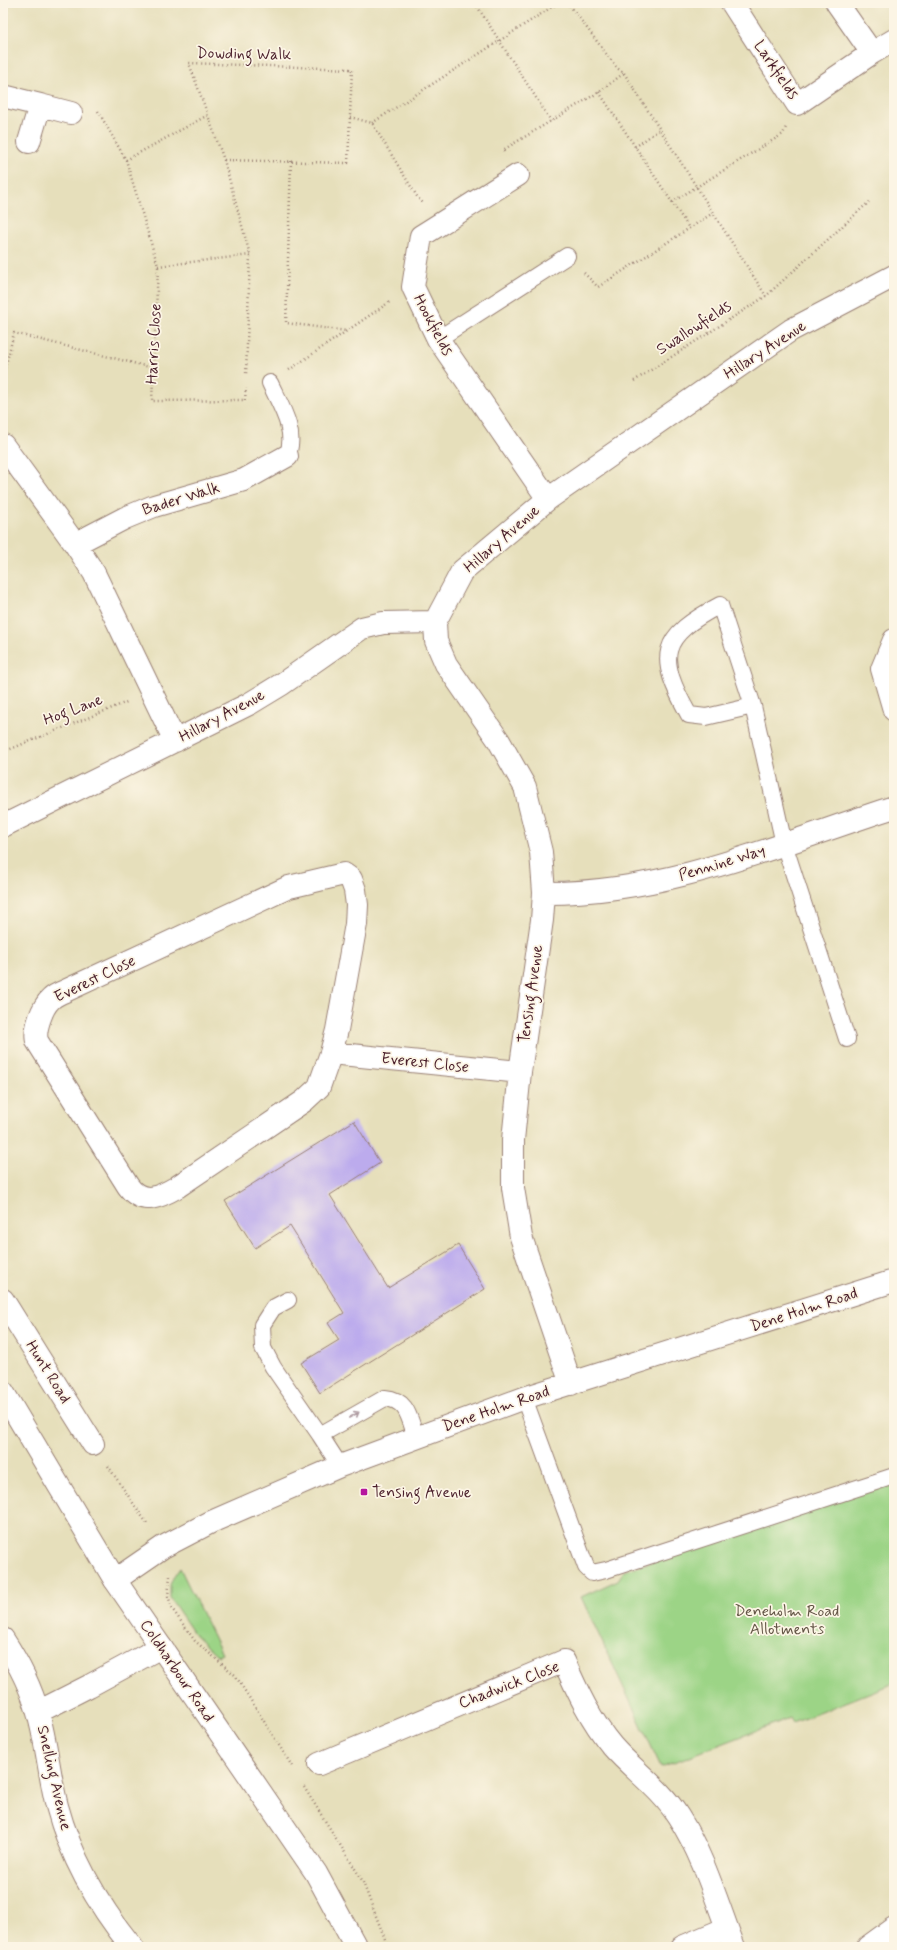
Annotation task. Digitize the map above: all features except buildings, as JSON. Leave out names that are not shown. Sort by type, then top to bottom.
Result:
[{"type":"street","name":"Larkfields","points":[[732,3],[797,104],[872,53],[894,40]]},
{"type":"street","points":[[837,3],[872,53]]},
{"type":"street","points":[[3,96],[71,113]]},
{"type":"street","points":[[29,142],[40,105]]},
{"type":"street","name":"Hookfields","points":[[518,175],[421,236],[413,287],[438,339],[548,499]]},
{"type":"street","name":"Hillary Avenue","points":[[3,826],[250,704],[282,684],[362,628],[383,623],[435,622],[462,571],[548,499],[791,330],[894,276]]},
{"type":"street","points":[[3,445],[75,544],[103,589],[175,741]]},
{"type":"street","name":"Bader Walk","points":[[75,544],[125,518],[154,506],[244,480],[287,456]]},
{"type":"street","name":"Tensing Avenue","points":[[435,622],[436,641],[446,664],[499,741],[525,787],[532,809],[541,852],[544,893],[542,920],[520,1072],[513,1140],[515,1205],[523,1244],[571,1384]]},
{"type":"street","points":[[894,640],[882,669],[894,710]]},
{"type":"street","name":"Pennine Way","points":[[544,893],[575,893],[642,885],[692,872],[784,844],[894,807]]},
{"type":"street","name":"Everest Close","points":[[344,874],[351,879],[357,905],[337,1030],[331,1053],[321,1083],[315,1092],[177,1188],[154,1198],[142,1196],[131,1189],[41,1049],[36,1038],[46,1004],[64,991],[289,887],[344,874]]},
{"type":"street","name":"Everest Close","points":[[331,1053],[520,1072]]},
{"type":"street","name":"Dene Holm Road","points":[[115,1580],[163,1547],[211,1522],[340,1466],[524,1398],[894,1281]]},
{"type":"street","name":"Hunt Road","points":[[3,1300],[93,1444]]},
{"type":"street","name":"Coldharbour Road","points":[[3,1392],[115,1580],[316,1873],[356,1947]]},
{"type":"street","name":"Snelling Avenue","points":[[3,1639],[27,1684],[38,1712],[53,1788],[64,1828],[72,1850],[90,1887],[132,1947]]},
{"type":"street","points":[[38,1712],[161,1647]]},
{"type":"street","name":"Chadwick Close","points":[[319,1764],[443,1711],[564,1662],[576,1689],[602,1734],[625,1760],[659,1792],[678,1816],[703,1867],[730,1938],[682,1947]]},
{"type":"street","points":[[868,1947],[894,1928]]},
{"type":"lane","points":[[438,339],[567,256]]},
{"type":"lane","points":[[270,383],[289,425],[292,446],[287,456]]},
{"type":"lane","points":[[753,706],[706,717],[689,715],[676,692],[666,662],[673,639],[694,619],[720,606],[753,706],[784,844],[847,1039]]},
{"type":"lane","points":[[288,1300],[273,1308],[262,1324],[263,1348],[273,1367],[340,1466]]},
{"type":"lane","points":[[320,1435],[385,1398],[399,1401],[404,1406],[416,1437]]},
{"type":"lane","points":[[524,1398],[586,1567],[592,1573],[606,1570],[894,1476]]},
{"type":"path","points":[[475,3],[551,121]]},
{"type":"path","points":[[372,124],[558,3]]},
{"type":"path","points":[[568,3],[617,68],[624,73],[766,296]]},
{"type":"path","name":"Dowding Walk","points":[[224,160],[348,163],[352,69],[189,63],[224,160],[250,255],[246,377]]},
{"type":"path","points":[[518,175],[503,150],[599,92],[624,73]]},
{"type":"path","points":[[599,92],[689,228]]},
{"type":"path","points":[[672,202],[783,134],[797,104]]},
{"type":"path","name":"Harris Close","points":[[71,113],[95,106],[126,160],[158,266],[152,401],[245,400],[246,384]]},
{"type":"path","points":[[126,160],[208,115]]},
{"type":"path","points":[[350,117],[372,124],[418,198],[444,222]]},
{"type":"path","points":[[636,146],[660,129]]},
{"type":"path","points":[[291,161],[286,323],[347,331]]},
{"type":"path","name":"Swallowfields","points":[[634,381],[766,296],[869,202]]},
{"type":"path","points":[[567,256],[598,288],[713,213]]},
{"type":"path","points":[[158,266],[250,255]]},
{"type":"path","points":[[299,363],[413,287]]},
{"type":"path","points":[[3,376],[14,333],[153,368]]},
{"type":"path","name":"Hog Lane","points":[[3,752],[151,692]]},
{"type":"path","points":[[93,1444],[163,1547]]},
{"type":"path","points":[[172,1572],[167,1592],[169,1602],[173,1610],[195,1641],[235,1675],[295,1772]]},
{"type":"path","points":[[303,1785],[362,1880],[388,1947]]},
{"type":"green space","name":"Deneholm Road Allotments","points":[[894,1481],[894,1683],[793,1723],[790,1718],[661,1767],[581,1597],[618,1580],[624,1571]]},
{"type":"green space","points":[[180,1568],[222,1654],[218,1656],[195,1635],[170,1598],[170,1585]]},
{"type":"place","name":"Tensing Avenue","points":[[364,1492]]}]
